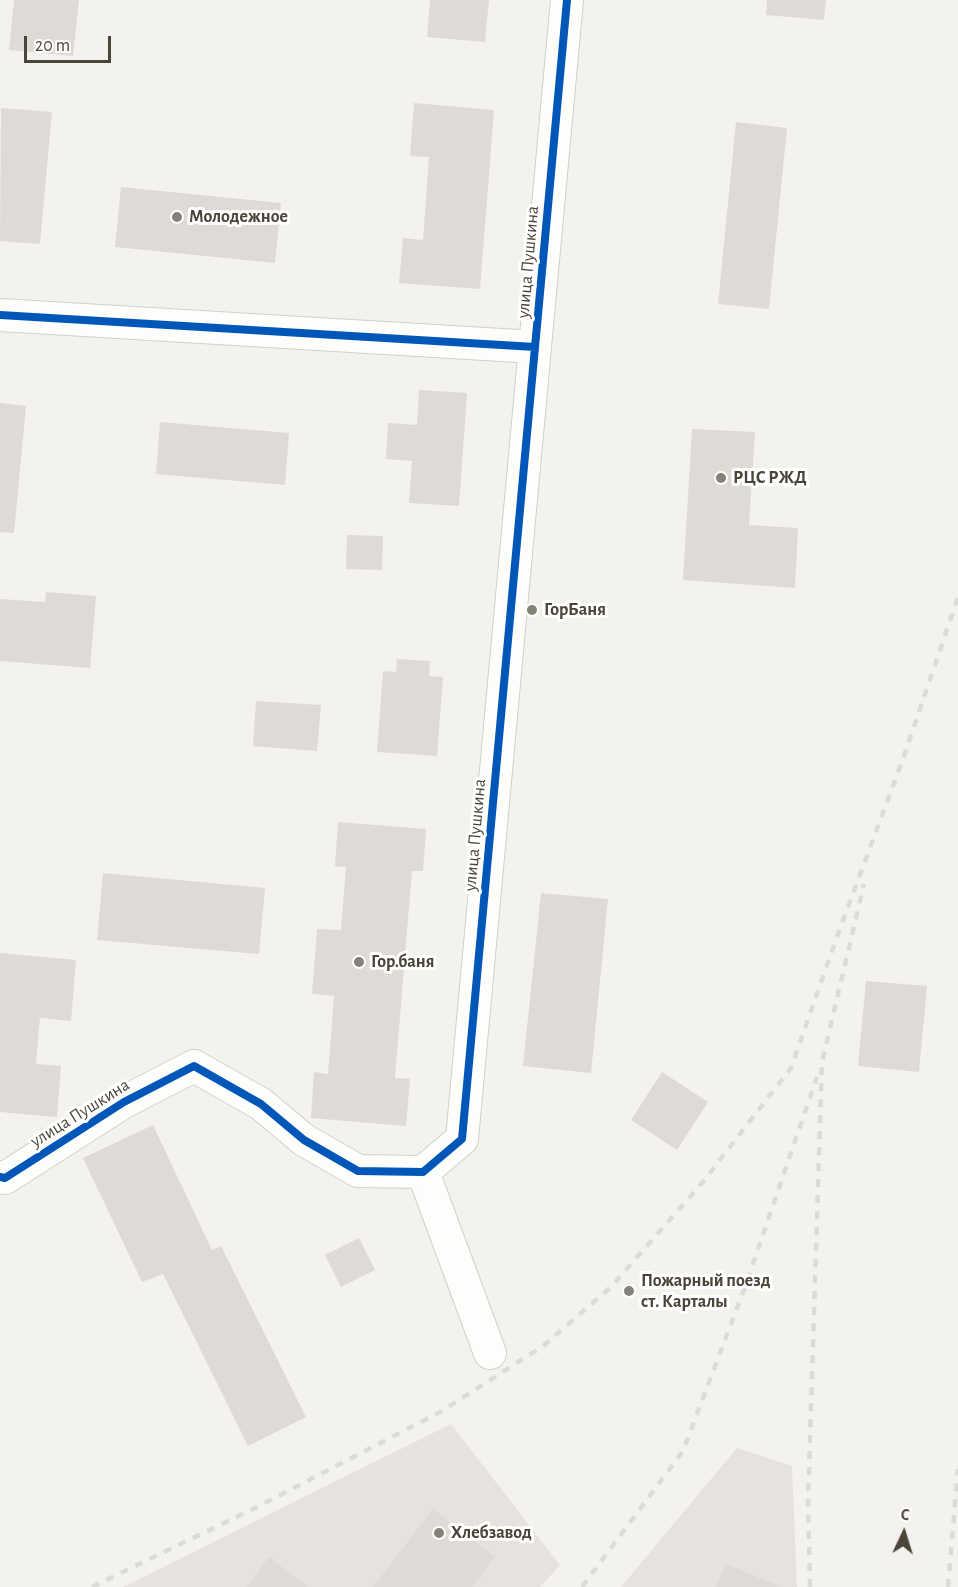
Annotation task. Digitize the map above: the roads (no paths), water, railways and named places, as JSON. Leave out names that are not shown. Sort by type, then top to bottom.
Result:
[{"type":"street","name":"улица Пушкина","points":[[0,1177],[5,1178],[124,1102],[194,1066],[261,1104],[304,1140],[358,1171],[423,1172],[462,1139],[567,0]]},
{"type":"street","points":[[0,315],[535,347]]},
{"type":"street","points":[[423,1172],[490,1353]]},
{"type":"railway","points":[[92,1587],[261,1505],[442,1411],[543,1346],[611,1287],[702,1183],[791,1068],[903,759],[958,597]]},
{"type":"railway","points":[[810,1587],[808,1501],[822,1062],[864,884]]},
{"type":"railway","points":[[582,1587],[683,1451],[745,1287],[817,1077]]},
{"type":"railway","points":[[948,1587],[958,1469]]},
{"type":"place","name":"Молодежное","points":[[177,217]]},
{"type":"place","name":"РЦС РЖД","points":[[721,478]]},
{"type":"place","name":"ГорБаня","points":[[532,610]]},
{"type":"place","name":"Гор.баня","points":[[359,962]]},
{"type":"place","name":"Пожарный поезд ст. Карталы","points":[[629,1291]]},
{"type":"place","name":"Хлебзавод","points":[[439,1533]]}]
